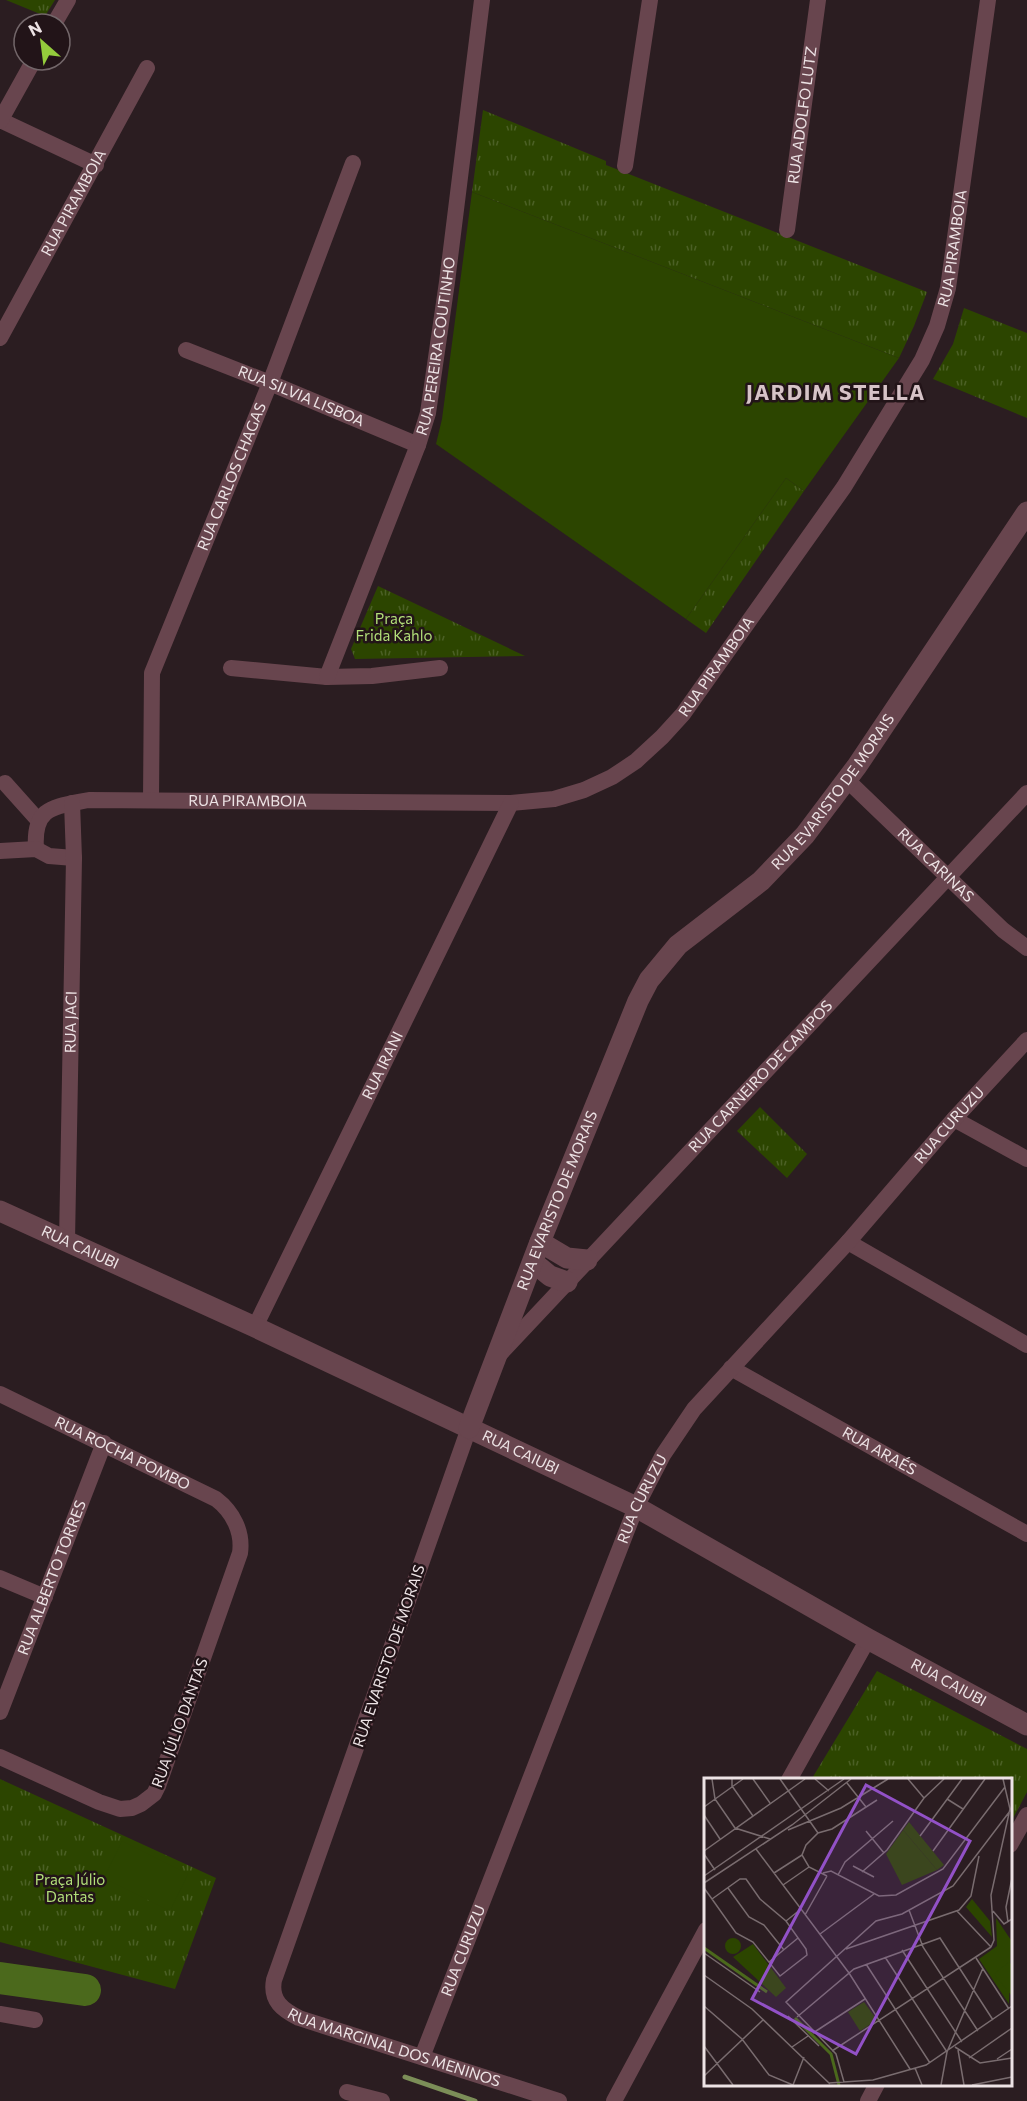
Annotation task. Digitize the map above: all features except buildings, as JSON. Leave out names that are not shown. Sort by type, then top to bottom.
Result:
[{"type":"street","name":"RUA PEREIRA COUTINHO","points":[[327,677],[418,445],[428,413],[447,282],[482,0]]},
{"type":"street","points":[[625,166],[650,0]]},
{"type":"street","name":"RUA ADOLFO LUTZ","points":[[787,230],[818,0]]},
{"type":"street","name":"RUA PIRAMBOIA","points":[[38,820],[56,806],[89,800],[511,803],[554,799],[584,790],[612,777],[636,761],[662,737],[716,668],[844,487],[922,360],[937,326],[948,288],[988,0]]},
{"type":"street","name":"RUA PIRAMBOIA","points":[[0,338],[147,68]]},
{"type":"street","points":[[27,72],[0,120],[96,165]]},
{"type":"street","name":"RUA CARLOS CHAGAS","points":[[151,799],[152,673],[270,383],[353,163]]},
{"type":"street","name":"RUA SILVIA LISBOA","points":[[186,350],[418,445]]},
{"type":"street","name":"RUA EVARISTO DE MORAIS","points":[[274,1994],[274,1980],[469,1428],[540,1242],[638,1001],[649,980],[678,945],[761,881],[784,859],[847,780],[1027,512]]},
{"type":"street","points":[[231,668],[327,677],[372,676],[440,668]]},
{"type":"street","name":"RUA CARINAS","points":[[847,780],[1003,930],[1027,948]]},
{"type":"street","points":[[5,783],[38,820],[35,834],[36,849]]},
{"type":"street","name":"RUA CARNEIRO DE CAMPOS","points":[[495,1360],[1027,793]]},
{"type":"street","name":"RUA JACI","points":[[67,1241],[75,858],[72,803]]},
{"type":"street","name":"RUA IRANI","points":[[255,1328],[511,803]]},
{"type":"street","points":[[0,851],[36,849],[50,856],[75,858]]},
{"type":"street","name":"RUA CURUZU","points":[[422,2057],[636,1507],[663,1455],[694,1409],[848,1242],[954,1119],[1027,1040]]},
{"type":"street","points":[[954,1119],[1027,1159]]},
{"type":"street","name":"RUA CAIUBI","points":[[2,1217],[67,1241],[636,1507],[868,1639],[1027,1725]]},
{"type":"street","points":[[540,1242],[567,1258],[587,1260]]},
{"type":"street","points":[[848,1242],[1027,1345]]},
{"type":"street","points":[[533,1262],[550,1276],[567,1282]]},
{"type":"street","name":"RUA ARAÉS","points":[[731,1368],[1027,1534]]},
{"type":"street","name":"RUA ROCHA POMBO","points":[[0,1394],[216,1499],[227,1509],[237,1526]]},
{"type":"street","name":"RUA ALBERTO TORRES","points":[[0,1712],[104,1443]]},
{"type":"street","name":"RUA JÚLIO DANTAS","points":[[0,1757],[99,1802],[120,1809],[132,1808],[154,1794],[240,1553],[241,1545],[237,1526]]},
{"type":"street","points":[[0,1578],[45,1597]]},
{"type":"street","points":[[790,1778],[868,1639]]},
{"type":"street","points":[[1012,1843],[1027,1815]]},
{"type":"street","points":[[614,2101],[704,1934]]},
{"type":"street","name":"RUA MARGINAL DOS MENINOS","points":[[274,1994],[281,2008],[299,2018],[559,2101]]},
{"type":"street","points":[[0,2014],[35,2020]]},
{"type":"street","points":[[867,2101],[876,2086]]},
{"type":"street","points":[[347,2092],[382,2101]]},
{"type":"green space","points":[[6,0],[55,0],[48,12],[35,12]]},
{"type":"green space","points":[[483,110],[606,161],[606,165],[927,292],[899,358],[472,192]]},
{"type":"green space","points":[[472,192],[899,358],[804,491],[786,478],[686,619],[436,444],[442,419]]},
{"type":"green space","points":[[964,308],[1027,333],[1027,418],[933,379],[953,344]]},
{"type":"green space","points":[[786,478],[804,491],[706,633],[686,619]]},
{"type":"green space","name":"Praça Frida Kahlo","points":[[378,586],[525,656],[355,659],[351,649]]},
{"type":"green space","points":[[760,1107],[807,1154],[787,1178],[737,1131]]},
{"type":"green space","points":[[877,1671],[1027,1749],[1027,1792],[1012,1820],[1012,1778],[812,1778]]},
{"type":"green space","name":"Praça Júlio Dantas","points":[[0,1779],[216,1878],[175,1989],[0,1942]]},
{"type":"green space","points":[[122,1841],[188,1874],[170,1911],[104,1878]]},
{"type":"waterway","points":[[0,1978],[85,1990]]},
{"type":"waterway","points":[[405,2077],[475,2101]]},
{"type":"district","name":"JARDIM STELLA","points":[[836,393]]}]
